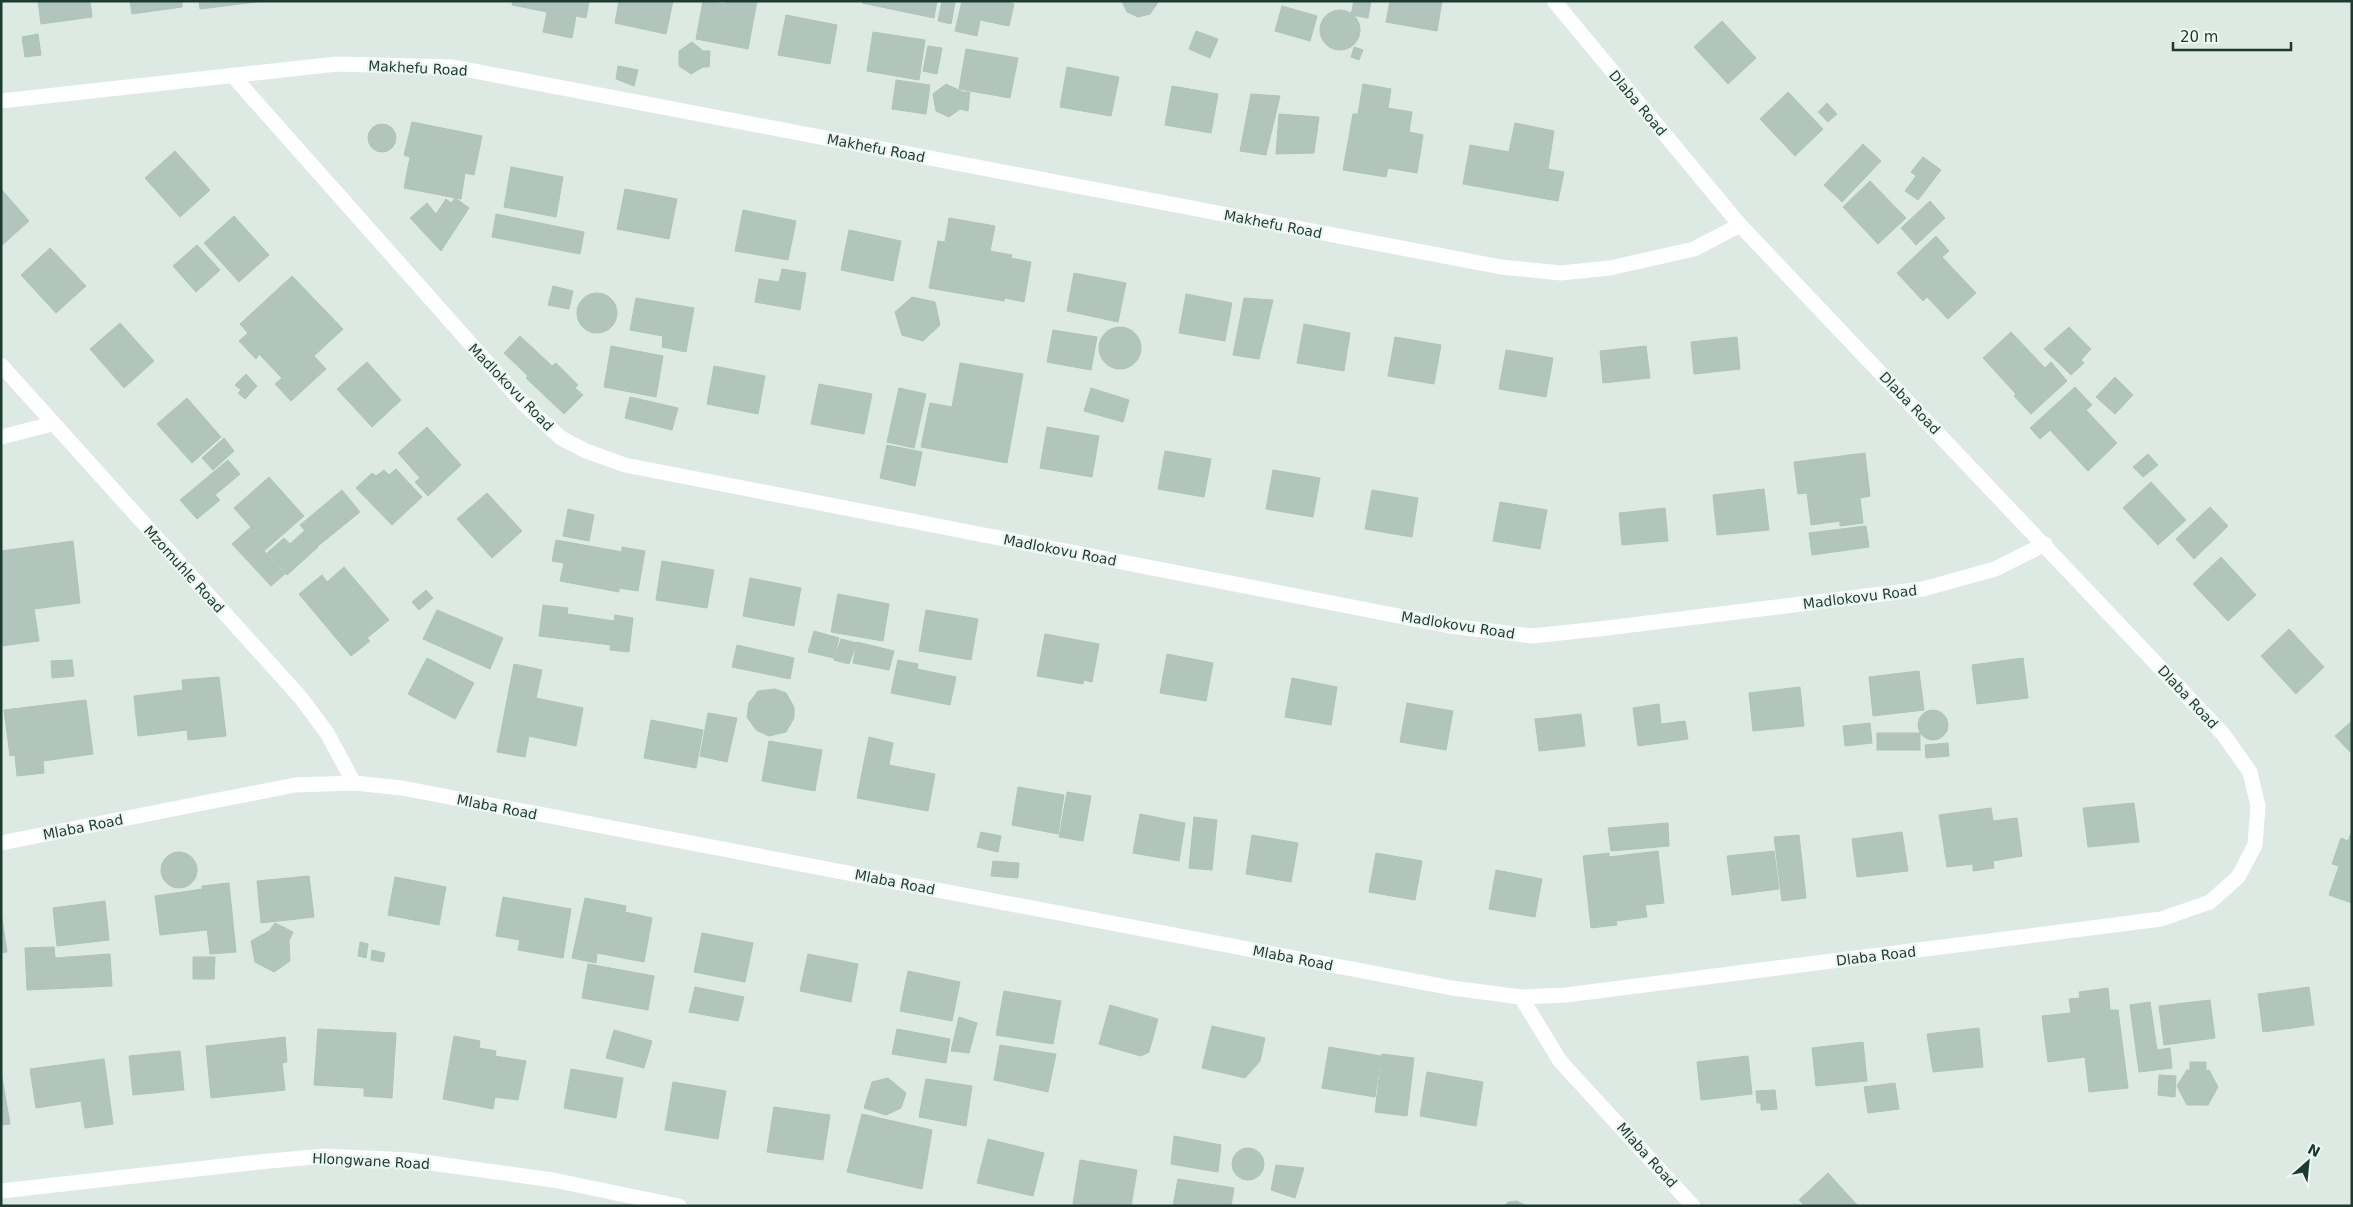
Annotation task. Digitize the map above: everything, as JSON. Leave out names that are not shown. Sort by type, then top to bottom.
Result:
[{"type":"street","name":"Dlaba Road","points":[[1521,997],[1566,995],[2161,919],[2210,902],[2238,877],[2255,845],[2258,806],[2250,772],[2223,734],[2045,544],[1740,225],[1554,1]]},
{"type":"street","name":"Makhefu Road","points":[[1,100],[338,64],[453,67],[1501,267],[1561,273],[1610,268],[1694,249],[1740,225]]},
{"type":"street","name":"Madlokovu Road","points":[[232,75],[524,404],[561,438],[586,451],[624,465],[1450,626],[1532,636],[1599,630],[1923,589],[1995,569],[2045,544]]},
{"type":"street","name":"Mzomuhle Road","points":[[1,365],[52,424],[301,698],[327,733],[354,783]]},
{"type":"street","points":[[1,437],[52,424]]},
{"type":"street","name":"Mlaba Road","points":[[1,843],[295,785],[354,783],[431,794],[1452,988],[1521,997],[1560,1060],[1693,1206]]},
{"type":"street","name":"Hlongwane Road","points":[[1,1191],[325,1156],[409,1160],[553,1180],[679,1206]]},
{"type":"building","points":[[38,1],[90,1],[92,17],[41,24]]},
{"type":"building","points":[[130,1],[182,1],[182,7],[132,14]]},
{"type":"building","points":[[199,1],[265,1],[200,9]]},
{"type":"building","points":[[513,1],[589,1],[586,18],[576,16],[572,38],[543,32],[547,12],[512,5]]},
{"type":"building","points":[[619,1],[673,1],[666,34],[615,23]]},
{"type":"building","points":[[703,1],[726,4],[726,1],[757,1],[748,49],[696,39]]},
{"type":"building","points":[[863,1],[937,1],[934,18],[862,3]]},
{"type":"building","points":[[942,1],[955,3],[951,24],[938,21]]},
{"type":"building","points":[[962,1],[1003,1],[1014,4],[1009,26],[980,20],[977,36],[955,31]]},
{"type":"building","points":[[1122,1],[1159,1],[1150,14],[1138,17],[1127,12]]},
{"type":"building","points":[[1354,1],[1371,1],[1368,18],[1351,15]]},
{"type":"building","points":[[1390,1],[1442,1],[1437,31],[1386,22]]},
{"type":"building","points":[[1282,6],[1317,16],[1310,41],[1275,31]]},
{"type":"building","points":[[1336,10],[1344,10],[1351,13],[1357,19],[1360,30],[1357,41],[1351,47],[1344,50],[1336,50],[1329,47],[1323,41],[1320,34],[1320,26],[1323,19],[1329,13]]},
{"type":"building","points":[[786,15],[837,25],[830,64],[778,55]]},
{"type":"building","points":[[1722,21],[1756,58],[1728,84],[1694,47]]},
{"type":"building","points":[[1196,31],[1218,39],[1210,58],[1189,49]]},
{"type":"building","points":[[873,32],[925,40],[919,80],[867,71]]},
{"type":"building","points":[[38,34],[41,55],[25,57],[22,37]]},
{"type":"building","points":[[692,42],[703,51],[710,51],[709,67],[703,67],[691,74],[679,66],[679,51]]},
{"type":"building","points":[[928,46],[942,48],[937,74],[923,71]]},
{"type":"building","points":[[1354,47],[1363,50],[1359,60],[1351,57]]},
{"type":"building","points":[[966,49],[1018,58],[1010,98],[959,89]]},
{"type":"building","points":[[618,66],[638,70],[634,86],[616,79]]},
{"type":"building","points":[[1067,67],[1119,77],[1111,116],[1060,107]]},
{"type":"building","points":[[896,80],[930,85],[926,114],[892,109]]},
{"type":"building","points":[[946,84],[963,92],[970,92],[968,111],[960,109],[949,117],[936,111],[933,94]]},
{"type":"building","points":[[1363,84],[1391,89],[1388,108],[1412,112],[1409,132],[1423,135],[1417,173],[1388,168],[1386,177],[1343,170],[1353,114],[1358,114]]},
{"type":"building","points":[[1172,86],[1218,94],[1211,133],[1165,125]]},
{"type":"building","points":[[1788,92],[1823,129],[1795,156],[1760,119]]},
{"type":"building","points":[[1251,94],[1280,96],[1266,155],[1240,151]]},
{"type":"building","points":[[1827,103],[1837,114],[1828,122],[1818,112]]},
{"type":"building","points":[[1279,114],[1319,117],[1314,153],[1276,154]]},
{"type":"building","points":[[412,122],[482,136],[474,175],[465,173],[461,199],[404,188],[410,157],[404,155]]},
{"type":"building","points":[[1515,123],[1554,131],[1548,169],[1564,172],[1558,201],[1463,184],[1470,145],[1509,152]]},
{"type":"building","points":[[382,124],[392,128],[396,138],[392,148],[382,152],[372,148],[368,138],[372,128]]},
{"type":"building","points":[[1863,144],[1881,161],[1842,202],[1824,185]]},
{"type":"building","points":[[175,151],[210,190],[180,217],[145,178]]},
{"type":"building","points":[[1923,157],[1941,170],[1918,200],[1905,191],[1916,176],[1911,172]]},
{"type":"building","points":[[511,167],[563,177],[556,217],[504,207]]},
{"type":"building","points":[[1870,181],[1906,218],[1878,244],[1843,207]]},
{"type":"building","points":[[1,189],[29,221],[1,246]]},
{"type":"building","points":[[625,189],[677,199],[669,239],[617,229]]},
{"type":"building","points":[[455,198],[469,208],[441,251],[410,218],[427,203],[436,214],[446,199],[451,203]]},
{"type":"building","points":[[1930,201],[1945,218],[1916,245],[1901,228]]},
{"type":"building","points":[[743,210],[796,221],[788,260],[735,251]]},
{"type":"building","points":[[496,214],[584,232],[580,254],[492,237]]},
{"type":"building","points":[[234,216],[269,255],[239,282],[204,243]]},
{"type":"building","points":[[949,218],[995,226],[990,251],[1012,255],[1011,258],[1031,262],[1024,302],[1005,298],[1004,301],[929,288],[938,241],[945,242]]},
{"type":"building","points":[[849,230],[901,241],[893,281],[841,270]]},
{"type":"building","points":[[1936,236],[1949,251],[1942,257],[1976,293],[1948,319],[1927,297],[1923,301],[1897,273]]},
{"type":"building","points":[[197,245],[220,270],[196,292],[173,266]]},
{"type":"building","points":[[50,248],[86,286],[56,313],[21,275]]},
{"type":"building","points":[[782,269],[806,273],[800,310],[755,302],[759,279],[779,282]]},
{"type":"building","points":[[1074,273],[1126,283],[1118,322],[1067,311]]},
{"type":"building","points":[[292,276],[343,329],[314,356],[326,369],[291,401],[275,384],[282,378],[259,354],[256,359],[239,341],[248,333],[240,324]]},
{"type":"building","points":[[553,286],[573,291],[569,309],[548,305]]},
{"type":"building","points":[[601,293],[608,296],[614,302],[617,313],[616,321],[608,330],[601,333],[593,333],[586,330],[578,321],[577,309],[580,302],[589,294]]},
{"type":"building","points":[[1186,294],[1232,303],[1225,341],[1179,333]]},
{"type":"building","points":[[912,297],[935,302],[940,325],[923,341],[902,335],[895,312]]},
{"type":"building","points":[[636,298],[694,308],[686,352],[662,347],[663,336],[630,330]]},
{"type":"building","points":[[1244,298],[1273,300],[1259,359],[1233,355]]},
{"type":"building","points":[[120,323],[154,361],[124,388],[90,349]]},
{"type":"building","points":[[1304,324],[1350,333],[1344,371],[1297,363]]},
{"type":"building","points":[[1116,327],[1124,327],[1135,333],[1141,348],[1135,363],[1124,369],[1116,369],[1105,363],[1099,352],[1099,344],[1105,333]]},
{"type":"building","points":[[2069,327],[2091,349],[2081,360],[2084,363],[2071,375],[2044,349]]},
{"type":"building","points":[[1053,330],[1097,337],[1091,370],[1047,362]]},
{"type":"building","points":[[2011,332],[2045,368],[2051,362],[2067,381],[2031,414],[2014,396],[2016,394],[1983,358]]},
{"type":"building","points":[[520,336],[552,366],[556,363],[578,385],[575,388],[583,395],[564,414],[526,378],[528,376],[504,353]]},
{"type":"building","points":[[1395,337],[1441,345],[1434,384],[1388,376]]},
{"type":"building","points":[[1737,337],[1740,369],[1694,374],[1691,342]]},
{"type":"building","points":[[611,346],[663,356],[656,397],[604,387]]},
{"type":"building","points":[[1646,346],[1650,378],[1603,383],[1600,351]]},
{"type":"building","points":[[1506,350],[1553,358],[1546,397],[1499,389]]},
{"type":"building","points":[[367,362],[401,400],[372,427],[337,389]]},
{"type":"building","points":[[960,363],[1023,374],[1007,463],[921,447],[930,403],[952,407]]},
{"type":"building","points":[[714,366],[765,376],[758,414],[707,404]]},
{"type":"building","points":[[246,374],[257,386],[245,399],[238,393],[241,390],[235,385]]},
{"type":"building","points":[[2115,377],[2133,395],[2115,414],[2096,397]]},
{"type":"building","points":[[819,384],[872,394],[864,434],[811,424]]},
{"type":"building","points":[[2075,387],[2092,405],[2086,410],[2117,443],[2088,471],[2050,430],[2040,439],[2030,428]]},
{"type":"building","points":[[899,388],[926,394],[914,448],[887,442]]},
{"type":"building","points":[[1091,388],[1129,400],[1123,422],[1084,411]]},
{"type":"building","points":[[630,397],[678,408],[672,430],[625,418]]},
{"type":"building","points":[[187,398],[221,437],[192,463],[157,424]]},
{"type":"building","points":[[427,427],[461,465],[428,496],[415,482],[420,478],[398,453]]},
{"type":"building","points":[[1047,427],[1099,436],[1092,477],[1040,468]]},
{"type":"building","points":[[224,438],[234,451],[213,470],[202,458]]},
{"type":"building","points":[[887,445],[922,452],[915,486],[880,478]]},
{"type":"building","points":[[1165,451],[1211,459],[1204,497],[1158,489]]},
{"type":"building","points":[[1865,453],[1870,496],[1860,498],[1863,523],[1840,526],[1840,521],[1811,525],[1807,493],[1798,494],[1794,462]]},
{"type":"building","points":[[2148,454],[2158,465],[2143,477],[2133,467]]},
{"type":"building","points":[[228,460],[240,474],[215,495],[220,500],[197,519],[180,500]]},
{"type":"building","points":[[396,469],[422,497],[392,525],[356,488],[372,473],[376,476],[384,470],[389,475]]},
{"type":"building","points":[[1273,470],[1320,478],[1313,517],[1266,509]]},
{"type":"building","points":[[269,477],[304,516],[264,551],[285,574],[271,586],[232,544],[251,527],[234,508]]},
{"type":"building","points":[[2151,482],[2186,520],[2158,545],[2123,508]]},
{"type":"building","points":[[1764,489],[1769,530],[1717,535],[1713,495]]},
{"type":"building","points":[[342,490],[360,512],[318,546],[300,525]]},
{"type":"building","points":[[1372,490],[1418,498],[1412,537],[1365,529]]},
{"type":"building","points":[[487,493],[522,531],[492,558],[457,519]]},
{"type":"building","points":[[1500,502],[1547,510],[1540,549],[1493,541]]},
{"type":"building","points":[[2210,507],[2228,526],[2194,559],[2176,539]]},
{"type":"building","points":[[1665,508],[1668,541],[1622,545],[1619,513]]},
{"type":"building","points":[[568,509],[594,515],[589,541],[563,536]]},
{"type":"building","points":[[1866,526],[1869,547],[1812,555],[1809,533]]},
{"type":"building","points":[[304,531],[318,547],[287,575],[267,553],[284,538],[290,544]]},
{"type":"building","points":[[556,540],[622,552],[622,547],[645,551],[638,591],[619,588],[619,592],[560,581],[564,563],[552,561]]},
{"type":"building","points":[[73,541],[80,603],[34,609],[39,641],[1,646],[1,551]]},
{"type":"building","points":[[2221,557],[2256,595],[2228,621],[2193,584]]},
{"type":"building","points":[[662,561],[714,570],[707,608],[656,600]]},
{"type":"building","points":[[344,567],[389,620],[367,638],[370,641],[351,656],[299,594],[322,575],[327,582]]},
{"type":"building","points":[[750,578],[801,588],[794,626],[743,616]]},
{"type":"building","points":[[426,590],[433,598],[419,610],[412,602]]},
{"type":"building","points":[[838,594],[889,604],[883,641],[831,632]]},
{"type":"building","points":[[543,605],[568,608],[567,614],[614,621],[611,645],[539,636]]},
{"type":"building","points":[[437,610],[503,638],[490,669],[423,639]]},
{"type":"building","points":[[926,610],[978,619],[971,660],[919,651]]},
{"type":"building","points":[[615,615],[633,618],[629,652],[610,650]]},
{"type":"building","points":[[2289,629],[2324,667],[2296,694],[2261,656]]},
{"type":"building","points":[[814,631],[839,638],[834,658],[808,652]]},
{"type":"building","points":[[1045,634],[1099,644],[1092,682],[1084,680],[1083,684],[1037,676]]},
{"type":"building","points":[[841,639],[857,643],[849,664],[834,660]]},
{"type":"building","points":[[857,642],[894,651],[889,670],[853,663]]},
{"type":"building","points":[[737,645],[794,658],[790,679],[732,667]]},
{"type":"building","points":[[1167,654],[1213,663],[1206,701],[1160,693]]},
{"type":"building","points":[[427,658],[474,683],[455,719],[408,694]]},
{"type":"building","points":[[2023,658],[2028,698],[1977,704],[1972,665]]},
{"type":"building","points":[[72,660],[74,676],[52,678],[51,661]]},
{"type":"building","points":[[898,660],[918,664],[917,669],[956,677],[950,705],[891,693]]},
{"type":"building","points":[[514,664],[542,670],[536,698],[583,708],[576,746],[529,736],[525,757],[497,752]]},
{"type":"building","points":[[1919,671],[1924,710],[1873,716],[1869,677]]},
{"type":"building","points":[[219,677],[226,736],[188,740],[187,730],[138,736],[134,696],[183,690],[182,680]]},
{"type":"building","points":[[1292,678],[1337,687],[1331,725],[1285,717]]},
{"type":"building","points":[[1800,687],[1804,726],[1753,731],[1749,693]]},
{"type":"building","points":[[775,689],[786,693],[794,707],[794,718],[786,732],[769,736],[756,730],[747,717],[749,703],[758,691]]},
{"type":"building","points":[[86,700],[93,754],[43,761],[44,773],[17,776],[15,755],[10,756],[4,710]]},
{"type":"building","points":[[1407,703],[1453,711],[1446,750],[1400,742]]},
{"type":"building","points":[[1659,704],[1661,724],[1685,721],[1688,739],[1638,746],[1633,708]]},
{"type":"building","points":[[1933,710],[1939,711],[1947,719],[1947,731],[1939,739],[1933,740],[1927,739],[1919,731],[1918,725],[1919,719],[1927,711]]},
{"type":"building","points":[[708,713],[737,718],[727,762],[700,756]]},
{"type":"building","points":[[1581,714],[1585,746],[1539,751],[1535,719]]},
{"type":"building","points":[[651,720],[703,730],[696,768],[644,758]]},
{"type":"building","points":[[2352,721],[2352,754],[2335,736]]},
{"type":"building","points":[[1870,723],[1872,743],[1845,746],[1843,726]]},
{"type":"building","points":[[1877,733],[1920,733],[1920,750],[1877,750]]},
{"type":"building","points":[[869,737],[893,743],[889,765],[935,774],[928,811],[857,798]]},
{"type":"building","points":[[769,741],[822,750],[815,791],[762,781]]},
{"type":"building","points":[[1948,743],[1949,756],[1926,758],[1925,745]]},
{"type":"building","points":[[1018,787],[1064,795],[1058,834],[1012,825]]},
{"type":"building","points":[[1067,792],[1091,796],[1083,841],[1059,837]]},
{"type":"building","points":[[2134,803],[2139,842],[2088,847],[2083,808]]},
{"type":"building","points":[[1991,808],[1993,821],[2017,818],[2022,856],[1993,861],[1994,868],[1973,871],[1973,864],[1947,867],[1939,815]]},
{"type":"building","points":[[1140,814],[1185,823],[1179,861],[1133,853]]},
{"type":"building","points":[[1194,817],[1217,820],[1212,870],[1189,868]]},
{"type":"building","points":[[1668,823],[1669,846],[1611,851],[1608,828]]},
{"type":"building","points":[[981,832],[1001,836],[998,852],[977,847]]},
{"type":"building","points":[[1902,832],[1908,871],[1857,877],[1852,839]]},
{"type":"building","points":[[2351,833],[2352,903],[2329,895],[2339,866],[2332,864],[2341,838],[2348,841]]},
{"type":"building","points":[[1252,835],[1298,843],[1291,882],[1246,874]]},
{"type":"building","points":[[1799,835],[1806,898],[1782,901],[1774,837]]},
{"type":"building","points":[[1658,851],[1664,903],[1645,905],[1647,917],[1616,921],[1617,925],[1591,928],[1583,856],[1609,853],[1609,857]]},
{"type":"building","points":[[1774,851],[1779,889],[1732,895],[1727,856]]},
{"type":"building","points":[[179,852],[191,858],[197,870],[191,882],[179,888],[167,882],[161,870],[167,858]]},
{"type":"building","points":[[1376,853],[1422,861],[1415,900],[1369,892]]},
{"type":"building","points":[[993,861],[1019,863],[1018,878],[991,876]]},
{"type":"building","points":[[1496,870],[1542,879],[1535,917],[1489,909]]},
{"type":"building","points":[[309,876],[314,917],[261,923],[257,881]]},
{"type":"building","points":[[395,877],[446,887],[439,925],[388,915]]},
{"type":"building","points":[[229,883],[236,952],[210,954],[202,886]]},
{"type":"building","points":[[203,889],[207,930],[160,935],[155,896]]},
{"type":"building","points":[[503,897],[571,909],[563,958],[518,950],[520,940],[496,936]]},
{"type":"building","points":[[585,898],[626,906],[625,912],[652,918],[644,962],[597,953],[596,963],[572,958]]},
{"type":"building","points":[[105,901],[109,940],[57,946],[53,908]]},
{"type":"building","points":[[1,912],[7,952],[1,953]]},
{"type":"building","points":[[275,923],[293,932],[289,941],[290,961],[274,972],[255,962],[251,941],[269,931]]},
{"type":"building","points":[[702,933],[753,943],[745,982],[694,972]]},
{"type":"building","points":[[360,942],[368,944],[366,958],[358,956]]},
{"type":"building","points":[[54,947],[55,958],[110,954],[112,986],[27,990],[25,948]]},
{"type":"building","points":[[372,950],[385,953],[383,962],[371,960]]},
{"type":"building","points":[[808,954],[858,964],[851,1002],[800,991]]},
{"type":"building","points":[[193,957],[215,957],[214,979],[193,979]]},
{"type":"building","points":[[588,964],[654,976],[648,1010],[582,998]]},
{"type":"building","points":[[908,971],[960,982],[952,1021],[900,1011]]},
{"type":"building","points":[[695,987],[744,997],[738,1021],[689,1012]]},
{"type":"building","points":[[2309,987],[2314,1025],[2263,1032],[2258,994]]},
{"type":"building","points":[[2108,988],[2110,1010],[2118,1010],[2128,1088],[2089,1092],[2085,1057],[2048,1062],[2042,1016],[2071,1013],[2069,999],[2080,998],[2079,992]]},
{"type":"building","points":[[1004,991],[1061,1001],[1053,1044],[996,1035]]},
{"type":"building","points":[[2210,1000],[2215,1038],[2164,1045],[2159,1006]]},
{"type":"building","points":[[2150,1002],[2157,1050],[2170,1048],[2172,1068],[2139,1072],[2130,1005]]},
{"type":"building","points":[[1110,1005],[1158,1019],[1149,1052],[1141,1056],[1099,1044]]},
{"type":"building","points":[[959,1017],[977,1023],[969,1053],[951,1051]]},
{"type":"building","points":[[1212,1026],[1265,1038],[1260,1061],[1245,1078],[1202,1068]]},
{"type":"building","points":[[1979,1028],[1983,1067],[1933,1072],[1927,1034]]},
{"type":"building","points":[[318,1029],[396,1033],[392,1098],[364,1096],[364,1088],[314,1085]]},
{"type":"building","points":[[897,1029],[950,1039],[946,1063],[892,1054]]},
{"type":"building","points":[[614,1030],[652,1041],[644,1068],[606,1058]]},
{"type":"building","points":[[454,1036],[480,1041],[479,1048],[496,1051],[495,1056],[526,1061],[518,1100],[495,1097],[493,1109],[443,1099]]},
{"type":"building","points":[[285,1037],[287,1062],[282,1063],[285,1090],[211,1098],[206,1046]]},
{"type":"building","points":[[1863,1042],[1867,1081],[1816,1086],[1812,1048]]},
{"type":"building","points":[[1000,1045],[1056,1054],[1048,1092],[994,1080]]},
{"type":"building","points":[[1329,1047],[1381,1056],[1375,1097],[1322,1088]]},
{"type":"building","points":[[180,1051],[184,1090],[133,1095],[129,1056]]},
{"type":"building","points":[[1382,1054],[1414,1058],[1407,1116],[1375,1112]]},
{"type":"building","points":[[1748,1056],[1752,1094],[1701,1100],[1697,1062]]},
{"type":"building","points":[[104,1059],[113,1124],[85,1128],[81,1101],[36,1108],[30,1069]]},
{"type":"building","points":[[2190,1062],[2206,1062],[2206,1071],[2209,1070],[2218,1087],[2208,1105],[2187,1105],[2177,1086],[2187,1070],[2190,1070]]},
{"type":"building","points":[[571,1069],[623,1078],[616,1118],[564,1108]]},
{"type":"building","points":[[1,1072],[10,1124],[1,1125]]},
{"type":"building","points":[[1427,1072],[1483,1082],[1476,1126],[1420,1116]]},
{"type":"building","points":[[2159,1075],[2176,1076],[2175,1097],[2158,1095]]},
{"type":"building","points":[[888,1078],[906,1093],[901,1108],[886,1115],[864,1108],[872,1082]]},
{"type":"building","points":[[926,1079],[972,1086],[966,1126],[919,1117]]},
{"type":"building","points":[[673,1082],[726,1091],[718,1139],[665,1130]]},
{"type":"building","points":[[1895,1083],[1899,1109],[1868,1113],[1864,1087]]},
{"type":"building","points":[[1775,1090],[1777,1109],[1761,1110],[1761,1103],[1757,1103],[1756,1091]]},
{"type":"building","points":[[774,1107],[830,1115],[823,1160],[767,1152]]},
{"type":"building","points":[[862,1114],[932,1130],[922,1189],[847,1172]]},
{"type":"building","points":[[1174,1136],[1221,1145],[1218,1172],[1171,1164]]},
{"type":"building","points":[[988,1139],[1044,1153],[1033,1196],[977,1183]]},
{"type":"building","points":[[1248,1148],[1260,1152],[1264,1164],[1260,1176],[1248,1180],[1236,1176],[1232,1164],[1236,1152]]},
{"type":"building","points":[[1080,1160],[1137,1170],[1131,1206],[1073,1204]]},
{"type":"building","points":[[1276,1165],[1304,1168],[1295,1198],[1271,1190]]},
{"type":"building","points":[[1828,1173],[1858,1206],[1805,1206],[1799,1200]]},
{"type":"building","points":[[1178,1179],[1234,1188],[1231,1206],[1173,1206]]},
{"type":"building","points":[[1517,1201],[1526,1206],[1505,1206],[1508,1202]]}]
